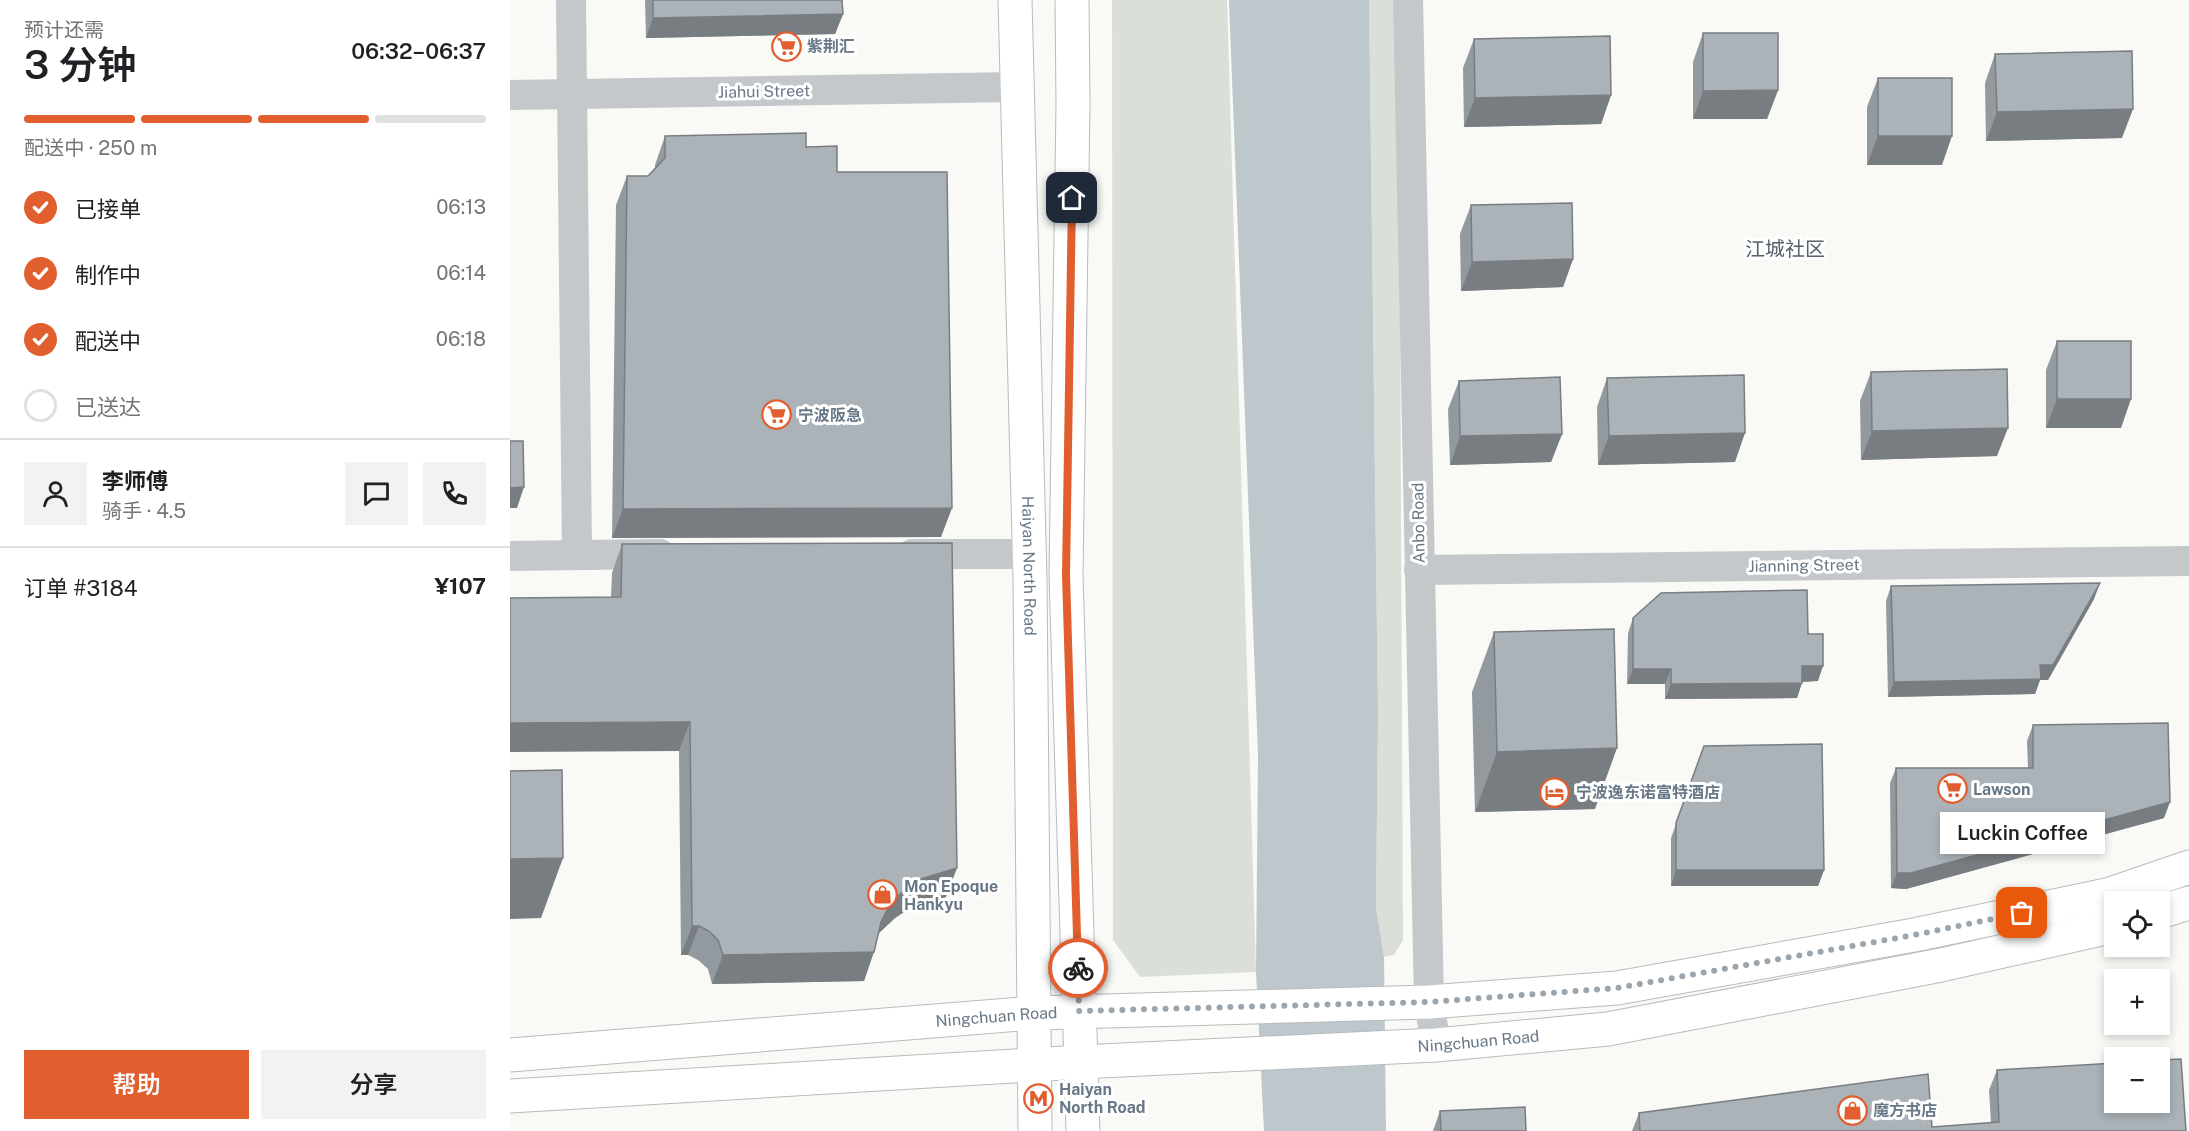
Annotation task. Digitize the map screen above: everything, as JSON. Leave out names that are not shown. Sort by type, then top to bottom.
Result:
[{"type":"main road","name":"Haiyan North Road","points":[[1015,0],[1030,554],[1035,1131]]},
{"type":"main road","points":[[1072,0],[1073,104],[1066,575],[1083,1131]]},
{"type":"main road","name":"Ningchuan Road","points":[[510,1055],[1034,1013],[1429,1002],[1629,986],[1914,935],[2107,896],[2189,867]]},
{"type":"main road","points":[[2170,909],[2189,903]]},
{"type":"main road","name":"Ningchuan Road","points":[[510,1096],[1081,1062],[1436,1045],[1608,1029],[1941,965],[2104,928]]},
{"type":"street","points":[[571,0],[577,554]]},
{"type":"street","name":"Anbo Road","points":[[1407,0],[1429,1002],[1436,1045]]},
{"type":"street","name":"Jiahui Street","points":[[510,94],[1018,87]]},
{"type":"street","points":[[510,556],[684,554]]},
{"type":"street","points":[[887,554],[1030,554]]},
{"type":"street","name":"Jianning Street","points":[[1419,570],[2189,561]]},
{"type":"shaded area","points":[[1112,0],[1227,0],[1256,972],[1140,977],[1113,940]]},
{"type":"shaded area","points":[[1229,0],[1369,0],[1378,715],[1376,907],[1384,957],[1386,1131],[1264,1131],[1256,972],[1258,755]]},
{"type":"shaded area","points":[[1369,0],[1395,0],[1400,293],[1403,940],[1394,955],[1384,957],[1376,907],[1378,715]]},
{"type":"building","points":[[653,0],[842,0],[843,14],[653,18]]},
{"type":"building","points":[[1703,33],[1778,33],[1778,90],[1703,91]]},
{"type":"building","points":[[1610,36],[1611,95],[1475,98],[1474,39]]},
{"type":"building","points":[[2132,51],[2133,109],[1997,112],[1995,54]]},
{"type":"building","points":[[1878,78],[1952,78],[1952,136],[1878,136]]},
{"type":"building","points":[[806,133],[806,147],[837,146],[837,172],[947,172],[952,508],[623,509],[627,176],[648,176],[665,158],[665,136]]},
{"type":"building","points":[[1572,203],[1573,259],[1472,262],[1471,205]]},
{"type":"building","points":[[2057,341],[2131,341],[2131,399],[2057,399]]},
{"type":"building","points":[[2007,369],[2008,428],[1872,431],[1871,372]]},
{"type":"building","points":[[1744,375],[1745,433],[1609,436],[1607,378]]},
{"type":"building","points":[[1560,377],[1562,434],[1460,436],[1459,381]]},
{"type":"building","points":[[510,441],[523,441],[524,487],[510,488]]},
{"type":"building","points":[[952,543],[957,868],[921,879],[905,889],[890,904],[881,922],[874,952],[723,955],[718,940],[709,931],[699,926],[692,926],[690,722],[510,723],[510,598],[621,597],[622,544]]},
{"type":"building","points":[[2100,583],[2053,665],[2040,665],[2041,679],[1894,682],[1891,586]]},
{"type":"building","points":[[1807,590],[1808,634],[1823,634],[1823,666],[1802,666],[1802,683],[1671,684],[1671,669],[1633,669],[1633,618],[1661,593]]},
{"type":"building","points":[[1614,629],[1617,748],[1497,752],[1494,632]]},
{"type":"building","points":[[2168,723],[2170,802],[1911,873],[1897,873],[1896,768],[2033,768],[2033,725]]},
{"type":"building","points":[[1822,744],[1824,870],[1676,870],[1676,823],[1704,746]]},
{"type":"building","points":[[562,770],[563,858],[510,859],[510,771]]},
{"type":"building","points":[[2181,1059],[2186,1131],[1640,1131],[1639,1113],[1928,1074],[1932,1127],[1999,1122],[1997,1070],[2104,1064],[2104,1113],[2170,1113],[2170,1060]]},
{"type":"building","points":[[1525,1107],[1526,1131],[1441,1131],[1440,1111]]},
{"type":"way so far","points":[[1078,968],[1079,1011],[1429,1002],[1617,988],[1914,935],[2022,913]]},
{"type":"place","name":"紫荆汇","points":[[786,46]]},
{"type":"place","name":"宁波阪急","points":[[777,415]]},
{"type":"place","name":"Lawson","points":[[1952,789]]},
{"type":"place","name":"宁波逸东诺富特酒店","points":[[1555,792]]},
{"type":"place","name":"Mon Epoque Hankyu","points":[[883,895]]},
{"type":"place","name":"Luckin Coffee","points":[[2022,913]]},
{"type":"place","name":"Haiyan North Road","points":[[1038,1098]]},
{"type":"place","name":"魔方书店","points":[[1852,1110]]},
{"type":"district","name":"江城社区","points":[[1785,249]]},
{"type":"route","points":[[1072,198],[1066,575],[1078,968]]}]
